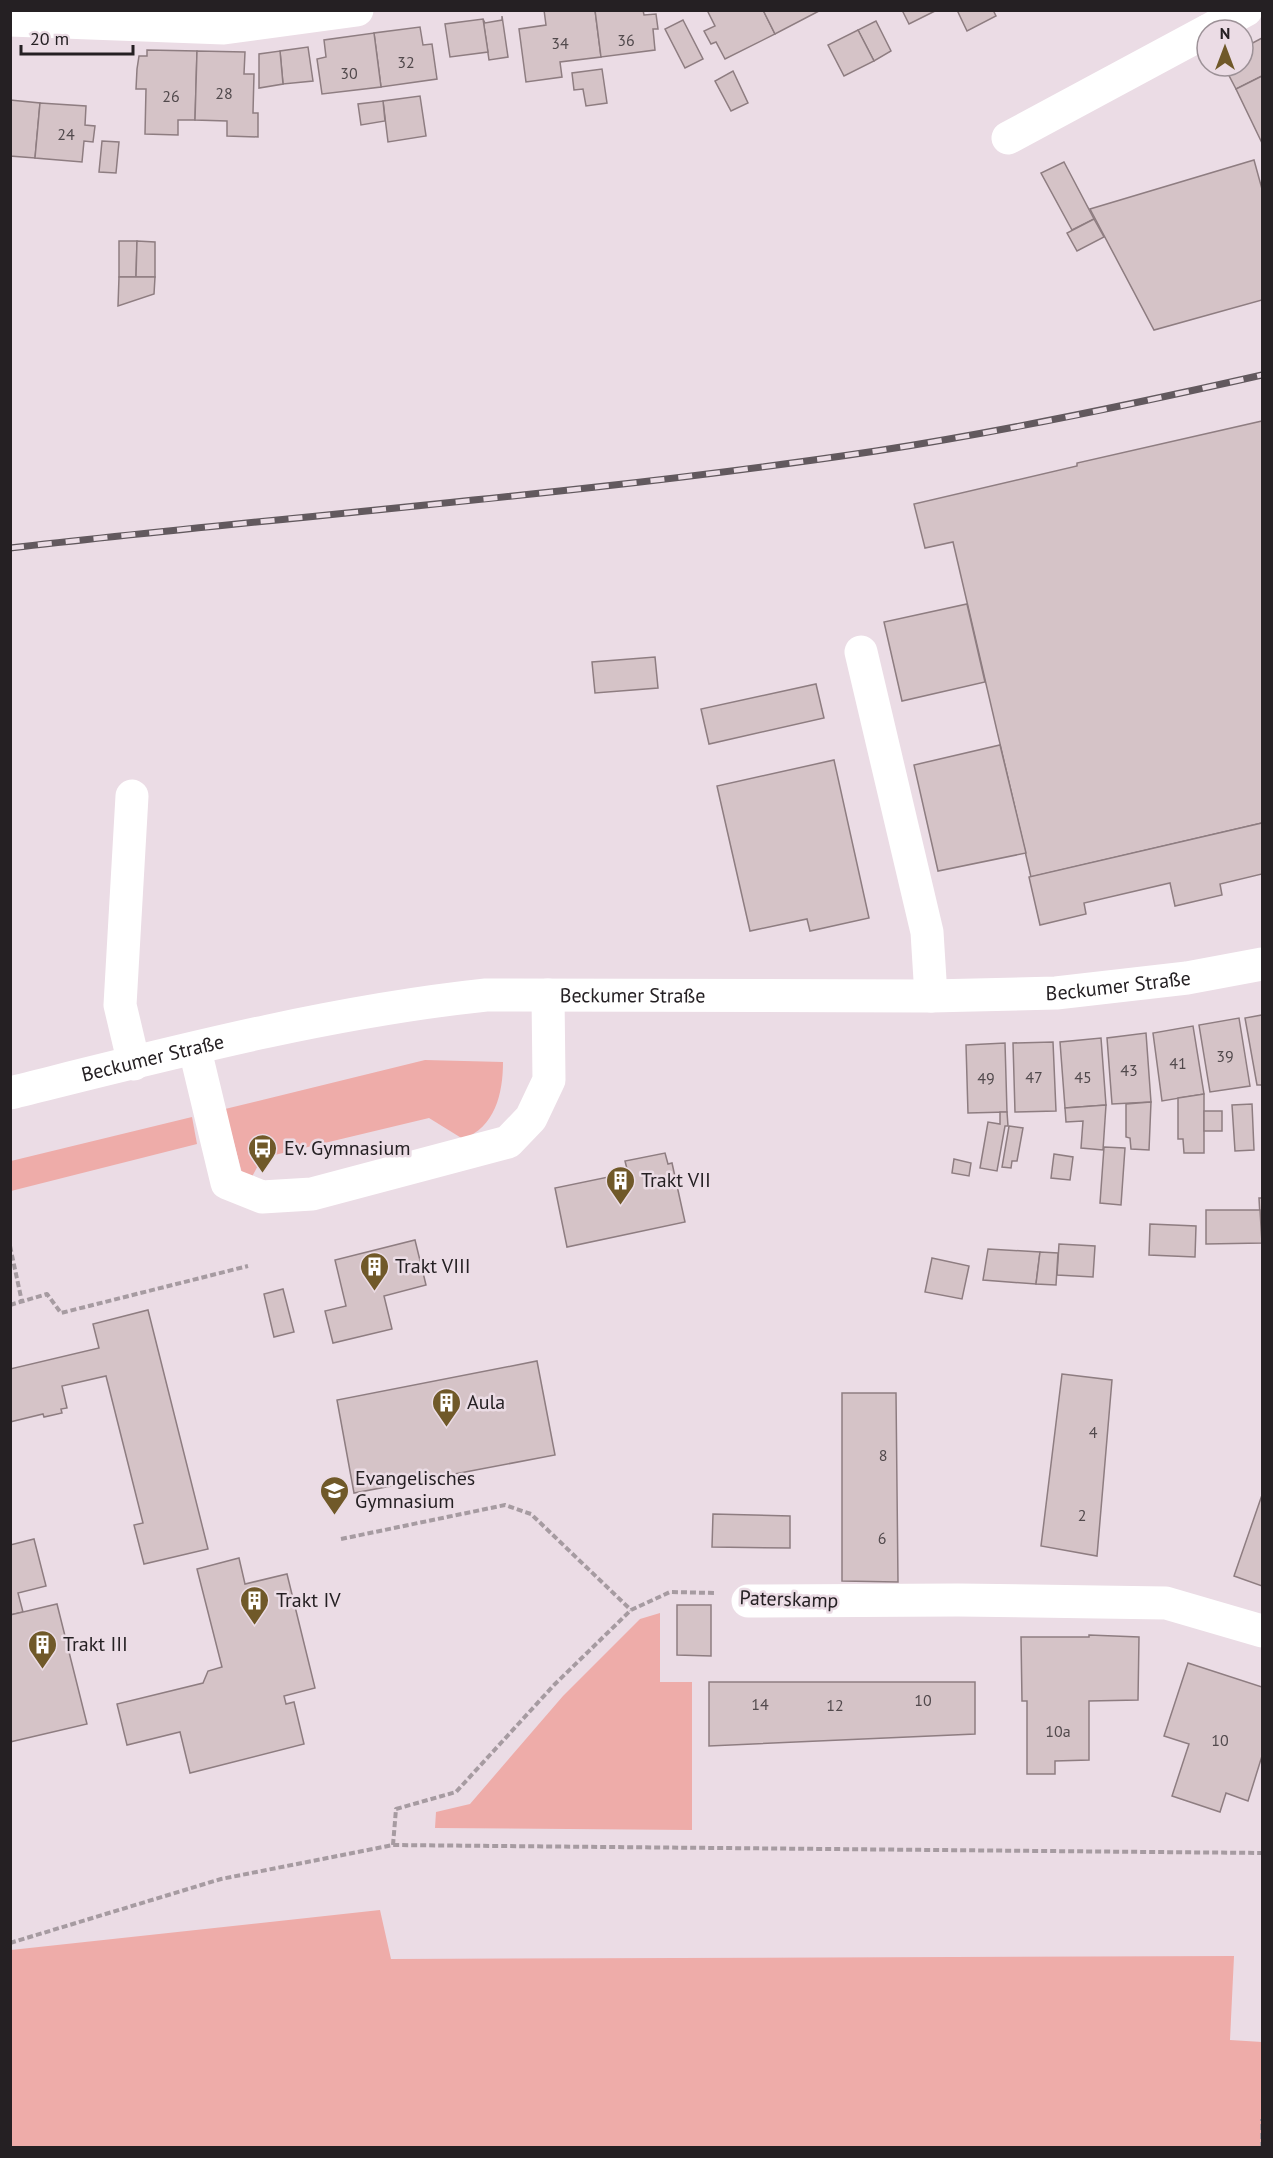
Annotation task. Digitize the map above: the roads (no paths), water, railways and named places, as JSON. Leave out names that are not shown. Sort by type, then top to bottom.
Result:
[{"type":"main road","points":[[10,20],[224,28],[357,10]]},
{"type":"main road","points":[[1231,18],[1246,10]]},
{"type":"main road","points":[[1008,138],[1195,37]]},
{"type":"main road","points":[[861,652],[927,932],[931,996]]},
{"type":"main road","points":[[132,796],[120,1005],[134,1064]]},
{"type":"main road","name":"Beckumer Straße","points":[[10,1094],[195,1050],[431,1001],[486,995],[931,996],[1056,993],[1187,978],[1263,964]]},
{"type":"main road","points":[[195,1050],[227,1183],[262,1197],[312,1194],[508,1142],[531,1118],[549,1080],[548,995]]},
{"type":"main road","name":"Paterskamp","points":[[748,1601],[958,1599],[1166,1603],[1263,1631]]},
{"type":"railway","points":[[10,548],[552,492],[768,466],[876,451],[1022,426],[1262,375]]},
{"type":"place","name":"Ev. Gymnasium","points":[[263,1174]]},
{"type":"place","name":"Trakt VII","points":[[620,1206]]},
{"type":"place","name":"Trakt VIII","points":[[374,1292]]},
{"type":"place","name":"Aula","points":[[446,1428]]},
{"type":"place","name":"Evangelisches Gymnasium","points":[[334,1516]]},
{"type":"place","name":"Trakt IV","points":[[255,1626]]},
{"type":"place","name":"Trakt III","points":[[42,1670]]}]
